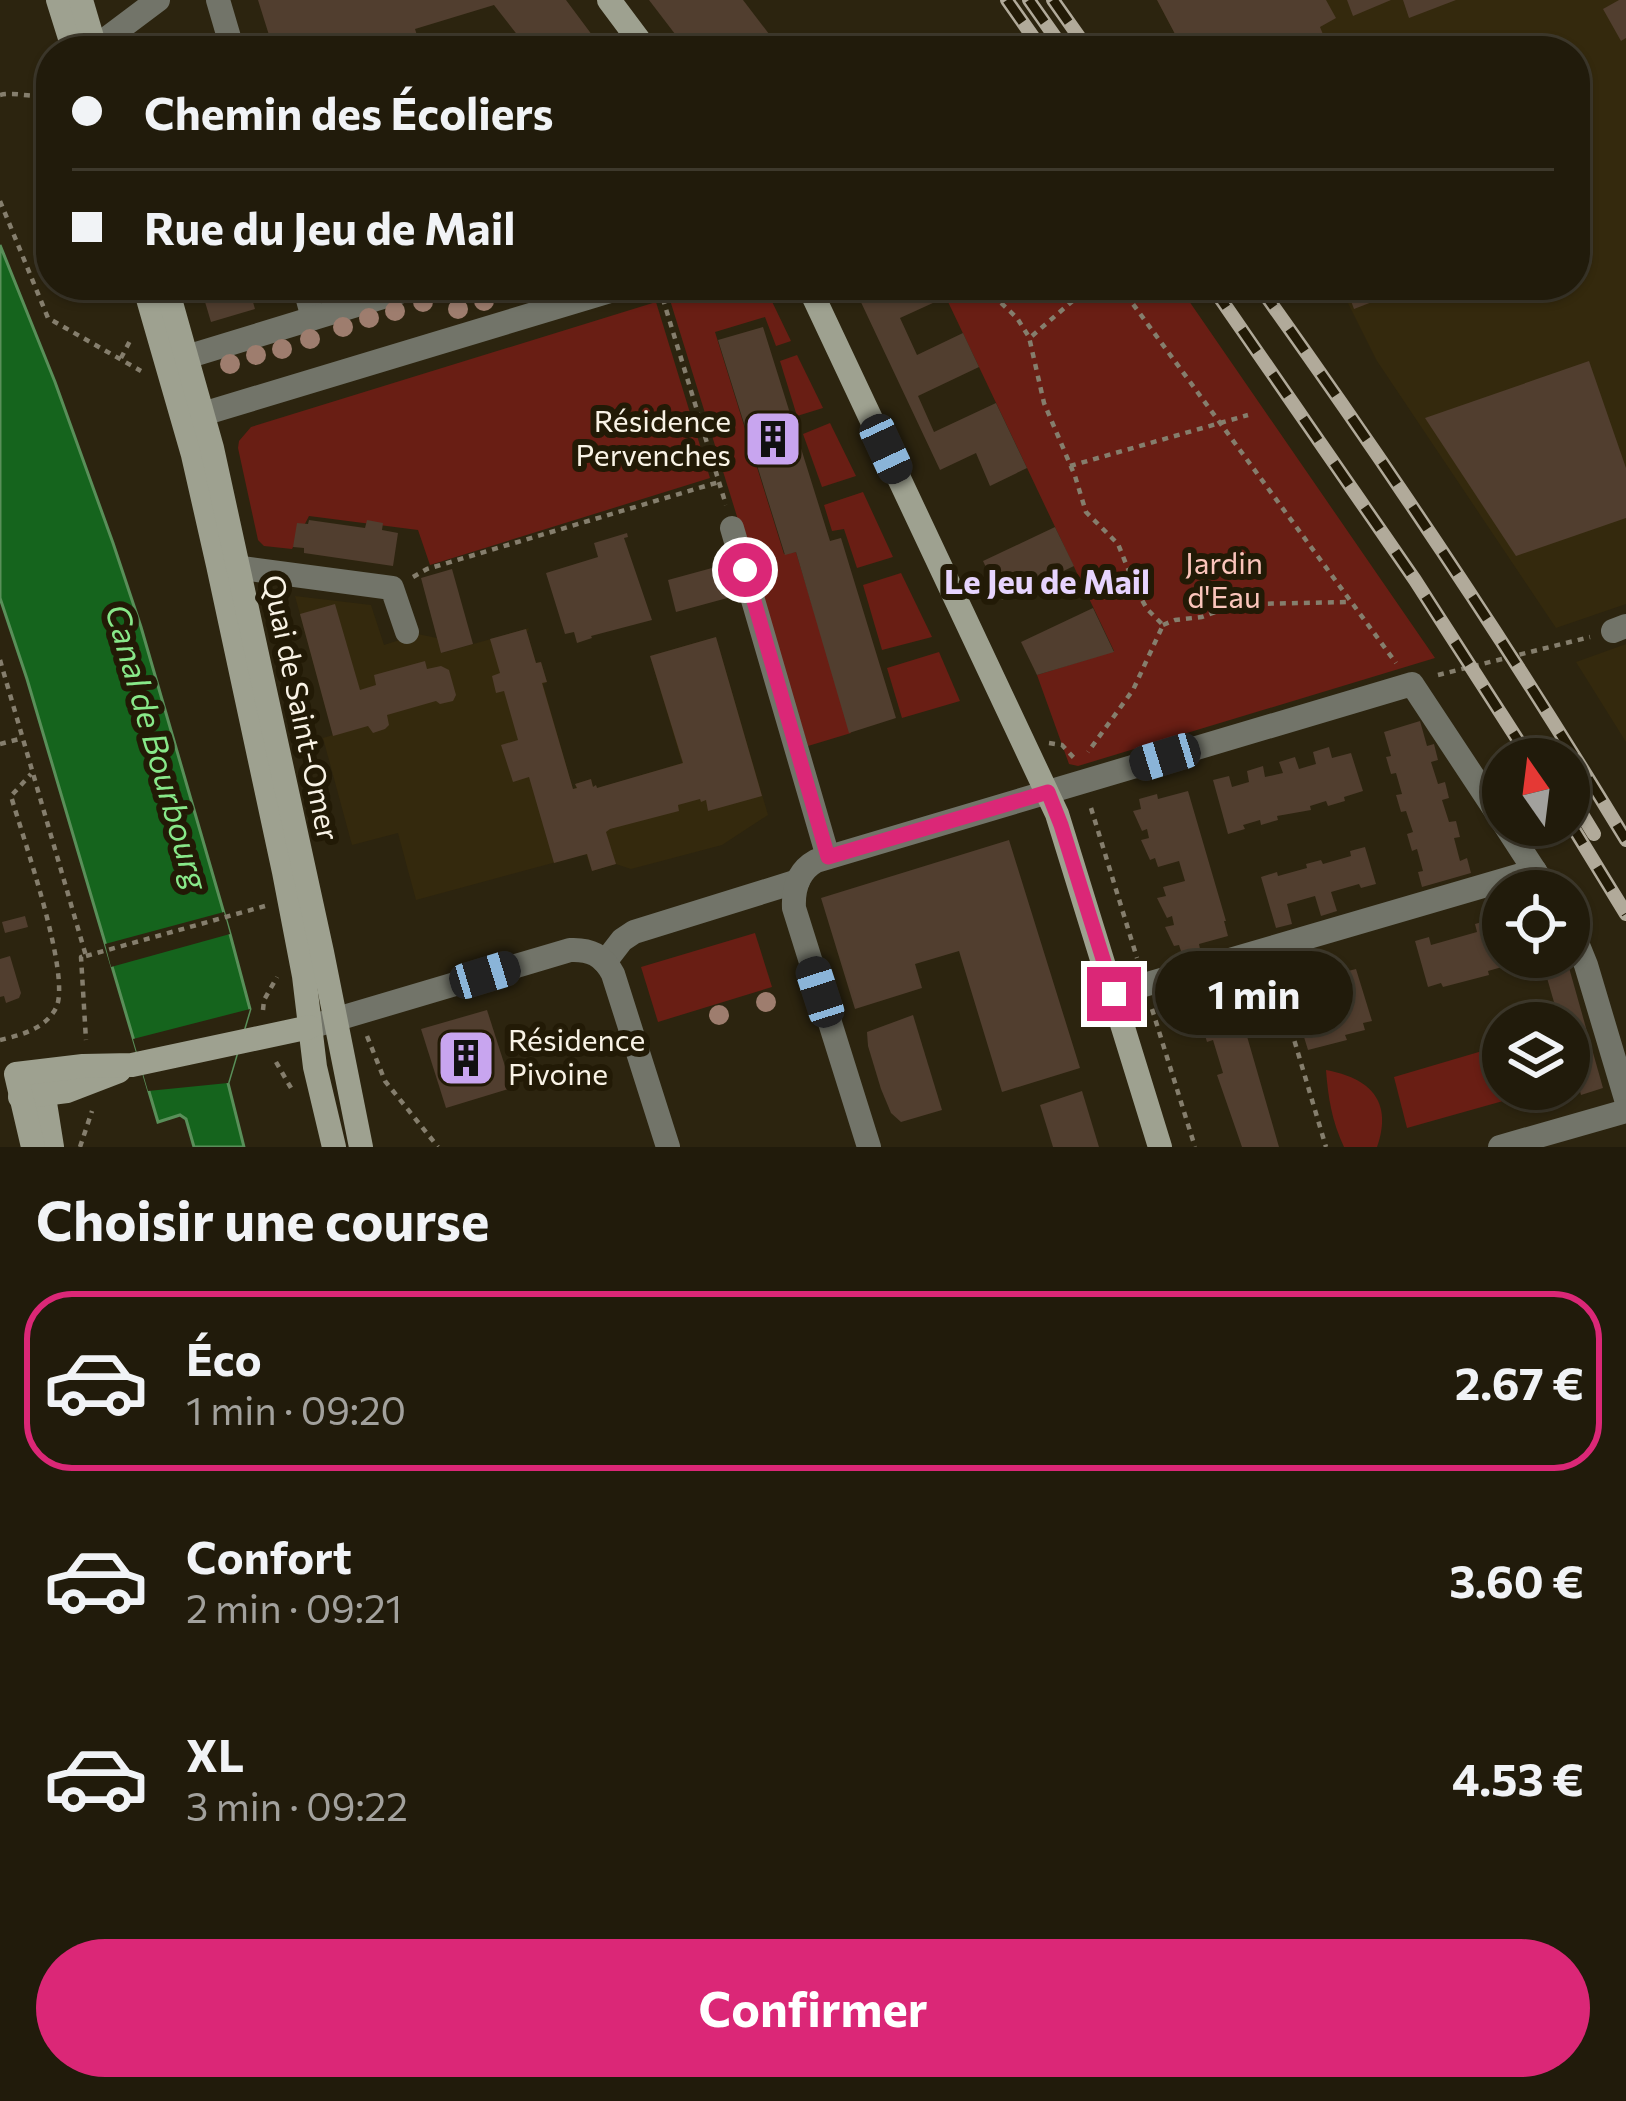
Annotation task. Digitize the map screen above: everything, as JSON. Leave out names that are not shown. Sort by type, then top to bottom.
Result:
[{"type":"street","points":[[58,0],[80,36]]},
{"type":"street","points":[[82,0],[87,36]]},
{"type":"street","points":[[108,36],[158,0]]},
{"type":"street","points":[[218,0],[229,36]]},
{"type":"street","points":[[609,0],[636,36]]},
{"type":"street","name":"Quai de Saint-Omer","points":[[151,300],[177,360],[194,417],[361,1147]]},
{"type":"street","name":"Quai de Saint-Omer","points":[[168,300],[177,360]]},
{"type":"street","points":[[309,300],[314,318]]},
{"type":"street","points":[[177,360],[373,300]]},
{"type":"street","points":[[194,417],[611,300]]},
{"type":"street","points":[[815,300],[1048,792],[1160,1147]]},
{"type":"street","points":[[732,528],[828,857]]},
{"type":"street","points":[[228,566],[392,588],[406,632]]},
{"type":"street","points":[[869,1147],[796,915],[794,893],[809,865],[1412,683],[1482,790]]},
{"type":"street","points":[[605,962],[634,932],[798,881]]},
{"type":"street","points":[[1114,994],[1268,949],[1482,896]]},
{"type":"street","points":[[20,1085],[82,1087],[132,1065],[334,1020],[570,950],[589,951],[613,974],[668,1147]]},
{"type":"street","points":[[1590,978],[1626,1099]]},
{"type":"street","name":"Quai de Saint-Omer","points":[[334,1020],[317,1076],[334,1147]]},
{"type":"street","points":[[20,1085],[33,1147]]},
{"type":"street","points":[[20,1085],[52,1147]]},
{"type":"street","points":[[1500,1147],[1626,1111]]},
{"type":"path","points":[[0,95],[13,92],[36,97]]},
{"type":"path","points":[[0,201],[36,289]]},
{"type":"path","points":[[41,300],[48,318],[140,369],[146,386]]},
{"type":"path","points":[[663,300],[732,528]]},
{"type":"path","points":[[997,300],[1030,338],[1039,387],[1087,512],[1118,544],[1137,591],[1162,625]]},
{"type":"path","points":[[1030,338],[1074,300]]},
{"type":"path","points":[[1130,300],[1412,683],[1619,628]]},
{"type":"path","points":[[1070,466],[1248,415]]},
{"type":"path","points":[[392,588],[427,569],[719,482]]},
{"type":"path","points":[[1078,766],[1133,690],[1162,625],[1251,604],[1351,602]]},
{"type":"path","points":[[0,660],[86,956]]},
{"type":"path","points":[[0,744],[23,738]]},
{"type":"path","points":[[0,1040],[38,1026],[59,997],[58,964],[11,796],[31,774]]},
{"type":"path","points":[[86,1039],[81,957],[266,905]]},
{"type":"path","points":[[1268,949],[1326,1147]]},
{"type":"path","points":[[334,1020],[438,1147]]},
{"type":"shaded area","points":[[1157,0],[1626,0],[1626,604],[1556,628],[1377,361],[1346,300],[1590,300],[1590,36],[1176,36]]},
{"type":"shaded area","points":[[295,596],[371,605],[384,645],[418,634],[437,638],[442,653],[529,628],[573,789],[591,779],[598,788],[682,763],[650,656],[716,637],[768,815],[722,845],[631,869],[616,864],[592,871],[586,854],[416,900],[398,833],[352,845],[323,738],[333,735]]},
{"type":"shaded area","points":[[1626,644],[1626,742],[1576,662]]},
{"type":"green space","points":[[670,300],[771,300],[791,341],[776,346],[765,317],[715,332],[784,554],[796,552],[851,733],[808,746]]},
{"type":"green space","name":"Jardin d'Eau","points":[[947,300],[1188,300],[1435,658],[1078,766],[1069,764],[1037,675],[1114,651]]},
{"type":"green space","points":[[656,302],[710,478],[430,565],[418,530],[309,516],[292,549],[264,546],[258,540],[238,448],[251,427]]},
{"type":"green space","points":[[797,355],[823,408],[797,416],[780,361]]},
{"type":"green space","points":[[830,423],[856,476],[822,487],[803,434]]},
{"type":"green space","points":[[863,492],[893,557],[857,568],[844,529],[832,531],[824,505]]},
{"type":"green space","points":[[901,573],[932,637],[882,650],[863,585]]},
{"type":"green space","points":[[939,652],[960,701],[902,718],[887,668]]},
{"type":"green space","points":[[755,933],[772,987],[658,1022],[641,967]]},
{"type":"green space","points":[[1482,1051],[1482,1107],[1407,1128],[1394,1077]]},
{"type":"green space","points":[[1326,1070],[1355,1079],[1374,1094],[1382,1117],[1377,1147],[1344,1147],[1331,1109]]},
{"type":"water","name":"Canal de Bourbourg","points":[[0,245],[113,543],[230,934],[250,1009],[228,1083],[244,1147],[194,1147],[186,1119],[180,1115],[158,1122],[0,598]]},
{"type":"pier","points":[[224,912],[230,934],[111,967],[105,944]]},
{"type":"pier","points":[[250,1009],[228,1083],[148,1091],[133,1039]]},
{"type":"building","points":[[258,0],[566,0],[593,36],[518,36],[494,5],[415,29],[417,36],[269,36]]},
{"type":"building","points":[[649,0],[743,0],[771,36],[677,36]]},
{"type":"building","points":[[1157,0],[1326,0],[1336,18],[1320,27],[1324,36],[1176,36]]},
{"type":"building","points":[[1347,0],[1391,0],[1353,16]]},
{"type":"building","points":[[1403,0],[1456,0],[1409,18]]},
{"type":"building","points":[[1626,0],[1626,38],[1621,41],[1603,9]]},
{"type":"building","points":[[204,300],[252,300],[255,309],[211,322]]},
{"type":"building","points":[[860,300],[939,300],[900,318],[917,355],[963,333],[979,367],[918,396],[934,432],[996,403],[1027,468],[990,486],[976,453],[940,470]]},
{"type":"building","points":[[1351,300],[1377,300],[1354,309]]},
{"type":"building","name":"Résidence Pervenches","points":[[763,327],[830,541],[841,538],[896,718],[849,733],[796,552],[785,555],[718,340]]},
{"type":"building","points":[[1589,361],[1626,468],[1626,518],[1516,556],[1425,418]]},
{"type":"building","points":[[309,520],[365,528],[367,520],[383,523],[382,530],[398,533],[393,566],[304,553],[304,548],[293,547],[297,523],[308,524]]},
{"type":"building","points":[[1055,527],[1074,566],[1002,600],[983,561]]},
{"type":"building","points":[[627,533],[624,538],[652,620],[577,643],[574,632],[565,634],[546,573],[598,557],[594,543]]},
{"type":"building","points":[[723,565],[731,597],[676,612],[668,580]]},
{"type":"building","points":[[452,569],[473,644],[441,653],[421,578]]},
{"type":"building","points":[[335,604],[360,690],[376,685],[374,675],[425,661],[427,669],[441,666],[449,670],[456,695],[453,701],[387,715],[389,725],[373,733],[368,726],[333,736],[300,614]]},
{"type":"building","points":[[1093,608],[1114,652],[1037,675],[1021,642]]},
{"type":"building","points":[[526,629],[547,682],[542,683],[573,789],[591,779],[597,788],[683,763],[650,656],[716,637],[762,796],[708,811],[706,800],[700,799],[678,805],[679,811],[610,829],[606,832],[616,864],[592,871],[587,854],[554,863],[529,777],[513,782],[501,745],[518,740],[504,691],[496,693],[492,676],[500,673],[490,639]]},
{"type":"building","points":[[1420,721],[1427,746],[1434,744],[1438,760],[1431,762],[1438,784],[1445,782],[1449,798],[1442,800],[1449,822],[1456,821],[1460,837],[1454,838],[1460,861],[1467,858],[1471,873],[1422,887],[1418,872],[1423,871],[1407,834],[1413,832],[1406,811],[1401,812],[1396,795],[1402,794],[1386,757],[1391,756],[1384,732]]},
{"type":"building","points":[[1329,747],[1332,758],[1351,753],[1363,791],[1344,797],[1345,801],[1328,806],[1326,801],[1261,825],[1260,820],[1243,825],[1245,829],[1228,834],[1213,780],[1229,776],[1232,787],[1249,782],[1247,771],[1263,766],[1265,777],[1283,773],[1279,762],[1295,757],[1299,769],[1316,764],[1313,752]]},
{"type":"building","points":[[1188,791],[1228,936],[1182,954],[1165,927],[1174,925],[1172,916],[1167,918],[1157,898],[1166,896],[1163,887],[1185,881],[1179,861],[1158,867],[1155,858],[1150,860],[1141,840],[1149,838],[1147,829],[1142,831],[1133,811],[1141,809],[1139,799]]},
{"type":"building","points":[[1009,840],[1080,1068],[1002,1092],[959,951],[915,964],[922,988],[855,1009],[821,898]]},
{"type":"building","points":[[1365,847],[1376,884],[1331,892],[1337,911],[1321,916],[1315,896],[1287,904],[1292,924],[1276,928],[1261,877],[1351,856],[1350,851]]},
{"type":"building","points":[[25,916],[28,927],[5,933],[2,922]]},
{"type":"building","points":[[1482,922],[1482,977],[1428,987],[1415,941],[1429,937],[1431,945],[1477,932],[1475,924]]},
{"type":"building","points":[[10,956],[21,993],[6,1003],[0,997],[0,959]]},
{"type":"building","points":[[1346,966],[1348,971],[1356,969],[1372,1021],[1363,1023],[1365,1030],[1345,1035],[1347,1040],[1308,1050],[1300,1024],[1293,1025],[1297,1011],[1287,977]]},
{"type":"building","points":[[1229,974],[1279,1147],[1242,1147],[1217,1075],[1223,1073],[1213,1040],[1207,1042],[1196,1005],[1202,1003],[1198,989]]},
{"type":"building","points":[[1547,978],[1572,978],[1579,1002],[1554,1002]]},
{"type":"building","name":"Résidence Pivoine","points":[[487,1010],[512,1088],[446,1108],[421,1029]]},
{"type":"building","points":[[913,1015],[942,1110],[901,1122],[891,1113],[881,1089],[867,1032]]},
{"type":"building","points":[[1590,1042],[1603,1088],[1590,1092]]},
{"type":"building","points":[[1082,1091],[1099,1147],[1053,1147],[1040,1105]]},
{"type":"railway","points":[[1007,0],[1032,36]]},
{"type":"railway","points":[[1029,0],[1054,36]]},
{"type":"railway","points":[[1053,0],[1078,36]]},
{"type":"railway","points":[[1221,300],[1415,580],[1517,738]]},
{"type":"railway","points":[[1269,300],[1447,559],[1626,840]]},
{"type":"railway","points":[[1590,827],[1594,834]]},
{"type":"railway","points":[[1584,846],[1626,914]]},
{"type":"place","name":"Résidence Pervenches","points":[[773,439]]},
{"type":"place","name":"Résidence Pivoine","points":[[466,1058]]},
{"type":"district","name":"Le Jeu de Mail","points":[[1047,582]]},
{"type":"route","points":[[745,570],[828,857],[1048,792],[1114,994]]}]
